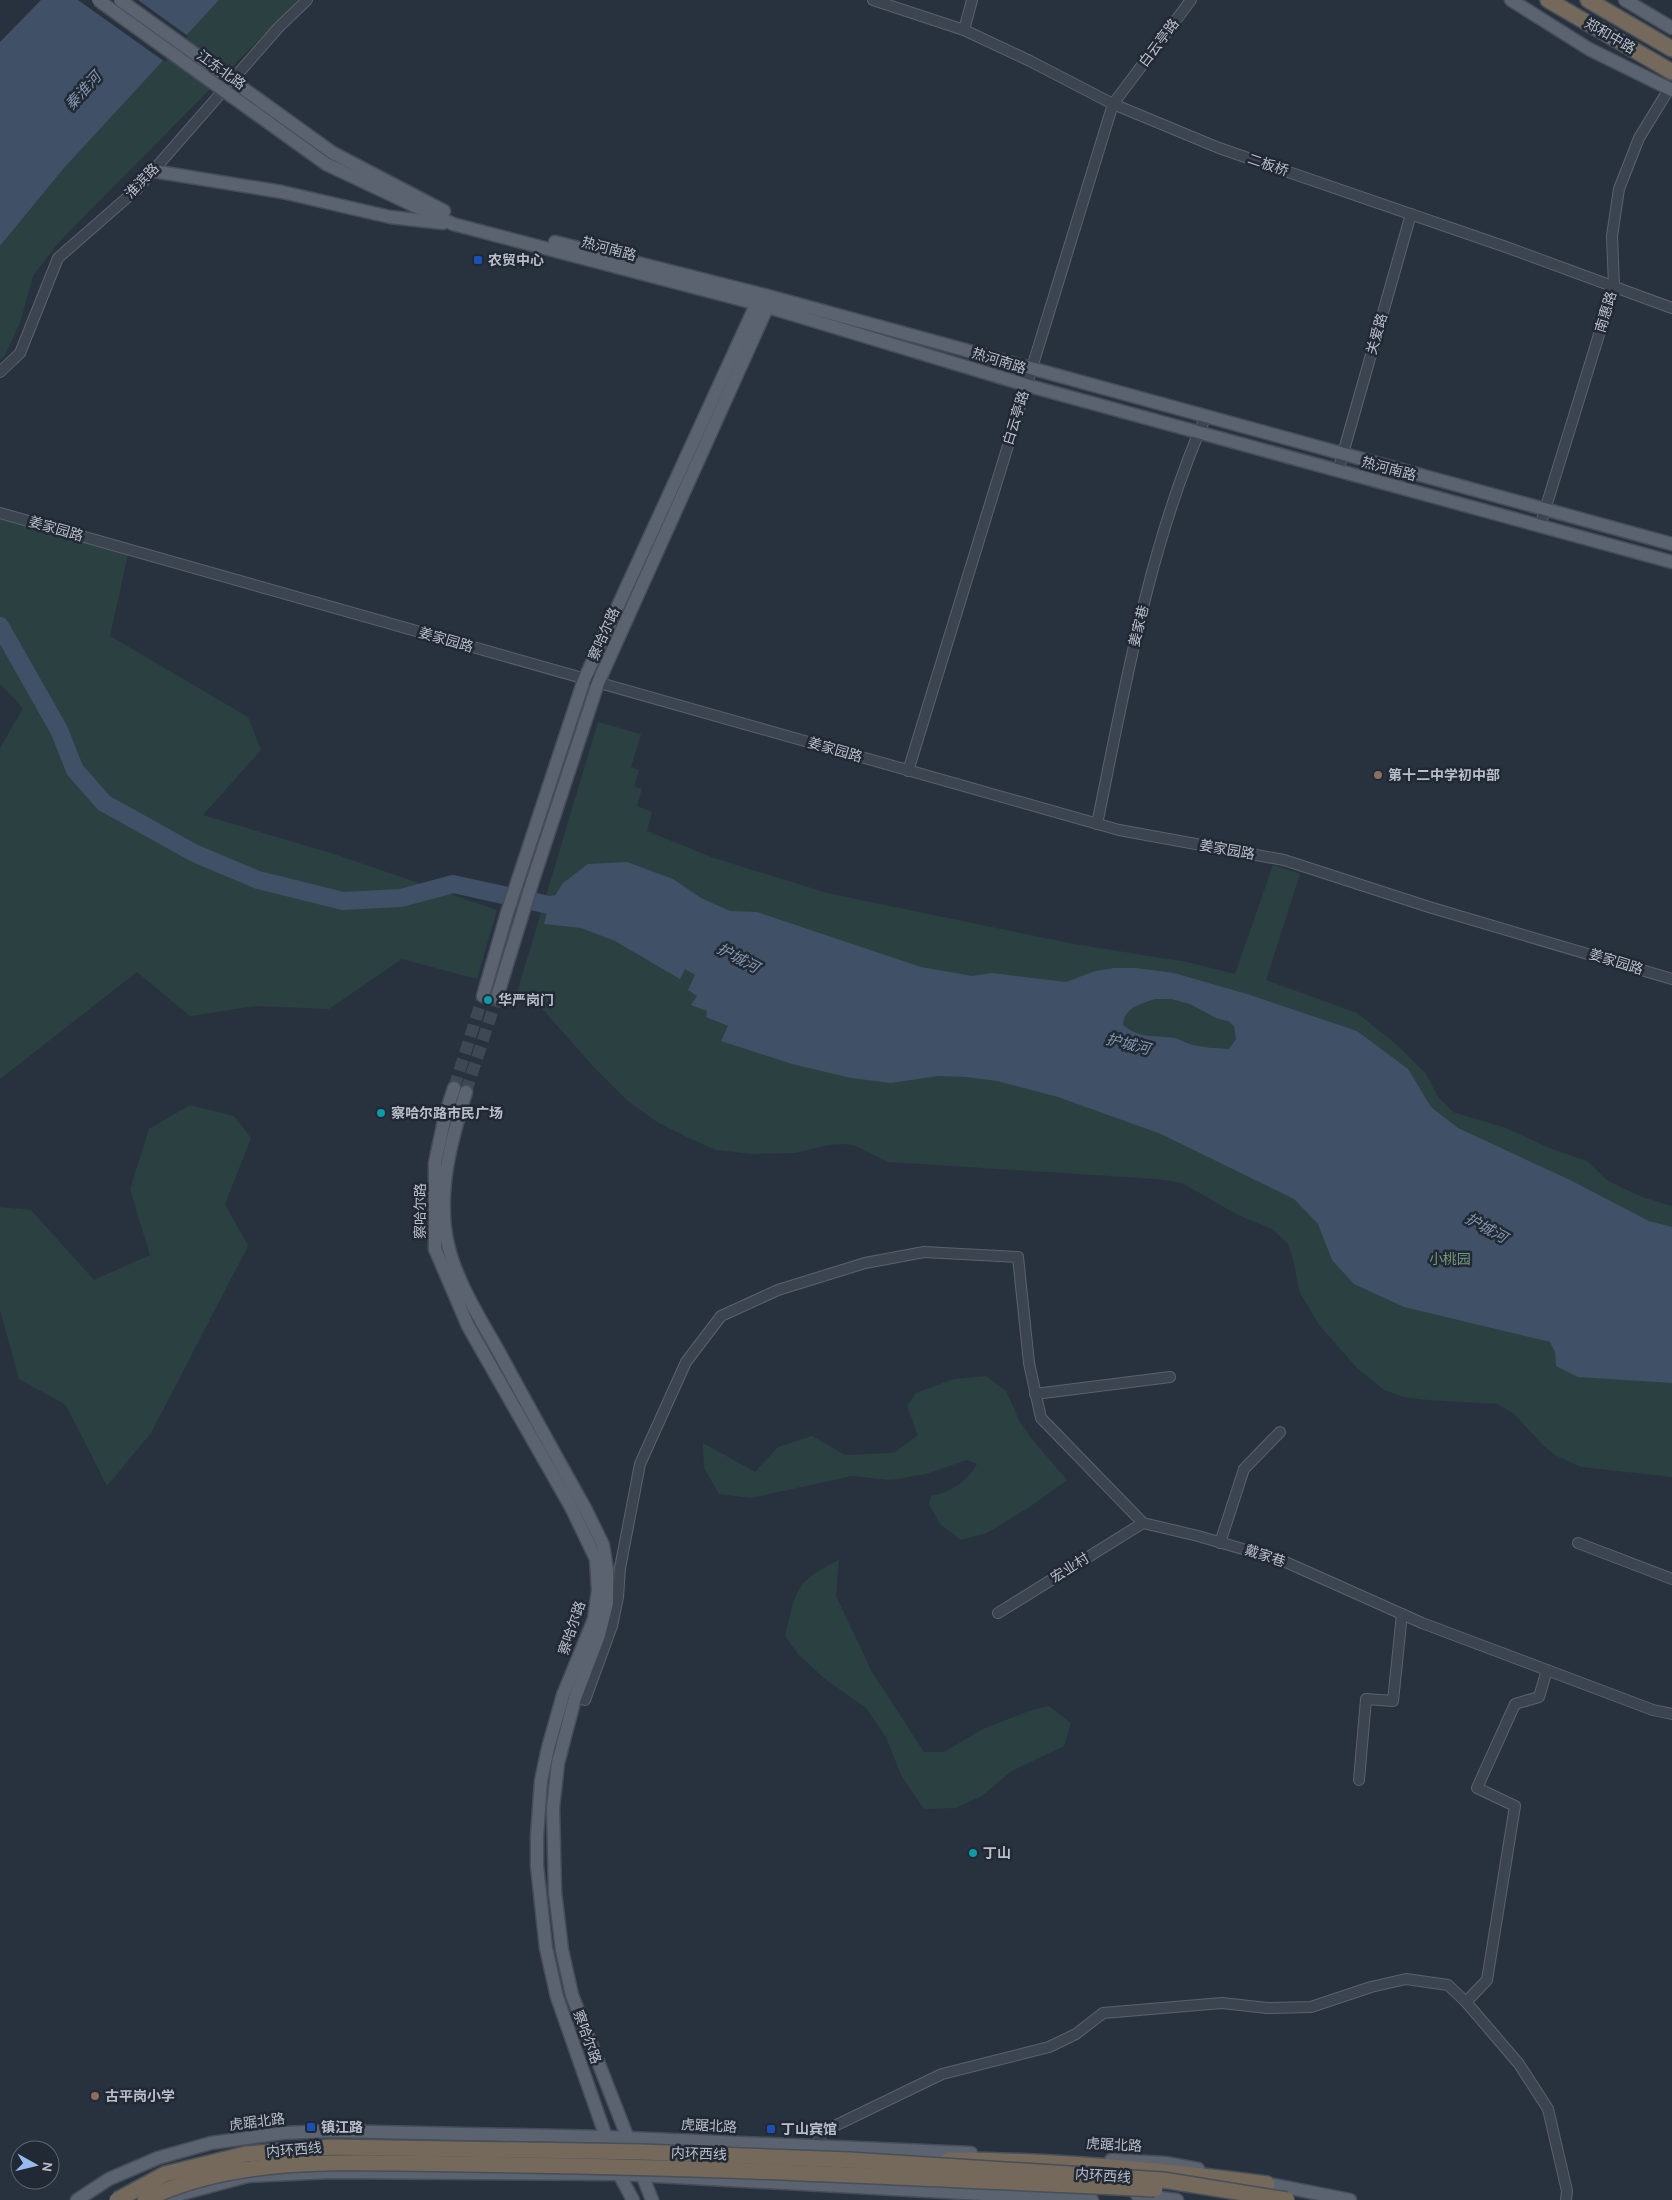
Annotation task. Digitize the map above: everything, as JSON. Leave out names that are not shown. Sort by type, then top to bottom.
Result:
[{"type":"highway","name":"郑和中路","points":[[1548,0],[1668,69]]},
{"type":"highway","points":[[1588,0],[1672,49]]},
{"type":"highway","name":"内环西线","points":[[117,2200],[165,2174],[246,2154],[331,2146],[651,2152],[1162,2190],[1232,2200]]},
{"type":"highway","points":[[849,2167],[995,2160],[1164,2171],[1266,2184]]},
{"type":"highway","name":"内环西线","points":[[145,2200],[168,2188],[244,2169],[329,2162],[645,2167],[849,2167],[1163,2180],[1287,2200]]},
{"type":"main road","name":"江东北路","points":[[98,0],[329,159]]},
{"type":"main road","name":"江东北路","points":[[120,0],[329,159]]},
{"type":"main road","points":[[1511,0],[1589,50],[1670,89]]},
{"type":"main road","points":[[1625,0],[1672,28]]},
{"type":"main road","name":"热河南路","points":[[329,159],[453,224],[765,300],[1032,368],[1672,544]]},
{"type":"main road","name":"热河南路","points":[[329,159],[455,216],[765,300],[1026,385],[1672,562]]},
{"type":"main road","points":[[153,171],[282,192],[390,216],[453,224]]},
{"type":"main road","name":"察哈尔路","points":[[483,996],[518,878],[584,680],[765,300]]},
{"type":"main road","name":"察哈尔路","points":[[497,996],[598,683],[765,300]]},
{"type":"main road","name":"察哈尔路","points":[[454,1088],[445,1116],[435,1163],[435,1249],[468,1326],[571,1508],[596,1559],[598,1590],[594,1619],[569,1696],[558,1763],[553,1808],[555,1892],[562,1950],[572,1995],[641,2176],[652,2200]]},
{"type":"main road","name":"察哈尔路","points":[[466,1092],[447,1167],[444,1193],[448,1245],[465,1290],[586,1510],[603,1546],[606,1560],[608,1588],[604,1620],[569,1696],[548,1748],[542,1781],[537,1836],[539,1891],[546,1948],[557,1997],[606,2137],[620,2174],[633,2200]]},
{"type":"main road","name":"虎踞北路","points":[[77,2200],[109,2179],[158,2158],[211,2143],[283,2133],[331,2131],[606,2137],[1165,2163],[1350,2200]]},
{"type":"main road","points":[[849,2167],[993,2187],[1161,2197],[1177,2200]]},
{"type":"main road","points":[[167,2200],[181,2194],[248,2176],[330,2172],[620,2174],[1092,2200]]},
{"type":"street","name":"淮滨路","points":[[0,372],[20,353],[58,258],[138,188],[278,28],[307,0]]},
{"type":"street","name":"二板桥","points":[[873,0],[964,30],[1030,61],[1113,104],[1219,148],[1411,214],[1672,308]]},
{"type":"street","points":[[964,30],[972,0]]},
{"type":"street","name":"白云亭路","points":[[908,771],[1113,104],[1191,0]]},
{"type":"street","name":"南惠路","points":[[1540,526],[1614,286],[1612,236],[1619,189],[1639,138],[1670,89]]},
{"type":"street","name":"关爱路","points":[[1338,471],[1411,214]]},
{"type":"street","name":"姜家巷","points":[[1097,824],[1130,661],[1158,551],[1198,433],[1206,416]]},
{"type":"street","name":"姜家园路","points":[[0,513],[584,680],[1119,830],[1284,860],[1429,907],[1672,978]]},
{"type":"street","points":[[569,1696],[585,1700],[612,1626],[618,1597],[620,1568],[640,1464],[686,1362],[721,1316],[778,1290],[865,1263],[924,1252],[1018,1257],[1029,1363],[1041,1418],[1143,1523]]},
{"type":"street","points":[[1035,1394],[1170,1378]]},
{"type":"street","points":[[1220,1543],[1244,1469],[1280,1432]]},
{"type":"street","name":"戴家巷","points":[[1143,1523],[1281,1560],[1402,1614],[1653,1710],[1672,1714]]},
{"type":"street","name":"宏业村","points":[[998,1613],[1143,1523]]},
{"type":"street","points":[[1578,1543],[1672,1579]]},
{"type":"street","points":[[1359,1780],[1366,1699],[1393,1700],[1402,1614]]},
{"type":"street","points":[[1466,2002],[1487,1980],[1515,1806],[1476,1788],[1515,1704],[1539,1697],[1547,1670]]},
{"type":"street","points":[[817,2146],[822,2132],[924,2082],[942,2074],[1049,2047],[1076,2034],[1103,2013],[1222,2004],[1267,2008],[1311,2007],[1372,1986],[1406,1979],[1448,1985],[1466,2002],[1519,2064],[1548,2109],[1567,2191],[1566,2200]]},
{"type":"green space","points":[[219,0],[298,0],[57,244],[33,276],[20,323],[5,355],[0,360],[0,246],[64,168]]},
{"type":"green space","points":[[0,513],[129,550],[110,636],[248,717],[261,750],[203,815],[337,855],[497,910],[477,979],[402,959],[329,1009],[256,1006],[190,1016],[137,972],[0,1079],[0,748],[23,708],[0,684]]},
{"type":"green space","name":"小桃园","points":[[598,722],[641,734],[631,767],[639,770],[634,787],[642,789],[637,806],[652,812],[647,831],[714,858],[827,893],[1074,944],[1187,962],[1235,974],[1273,865],[1300,874],[1266,980],[1357,1013],[1397,1045],[1425,1073],[1439,1098],[1453,1112],[1506,1128],[1552,1149],[1587,1161],[1608,1181],[1642,1197],[1672,1206],[1672,1477],[1581,1467],[1555,1455],[1513,1413],[1497,1404],[1428,1400],[1404,1397],[1384,1390],[1357,1368],[1319,1325],[1299,1291],[1288,1244],[1272,1229],[1238,1215],[1182,1183],[1157,1179],[888,1162],[856,1146],[847,1144],[828,1145],[795,1153],[752,1154],[716,1150],[657,1122],[628,1101],[592,1065],[536,1002],[516,996]]},
{"type":"green space","points":[[190,1105],[234,1116],[251,1138],[225,1204],[248,1246],[151,1433],[107,1486],[66,1405],[19,1379],[0,1310],[0,1207],[31,1210],[94,1280],[150,1255],[130,1189],[149,1129]]},
{"type":"green space","points":[[986,1376],[1006,1391],[1020,1422],[1031,1438],[1067,1480],[1031,1506],[987,1533],[961,1540],[940,1524],[929,1504],[931,1496],[952,1489],[974,1470],[977,1464],[967,1460],[926,1474],[891,1480],[852,1476],[751,1498],[719,1494],[704,1468],[703,1443],[755,1472],[778,1447],[812,1436],[845,1455],[894,1453],[918,1435],[907,1406],[916,1393],[954,1379]]},
{"type":"green space","points":[[839,1560],[836,1596],[872,1672],[924,1752],[944,1752],[983,1729],[1029,1711],[1049,1706],[1071,1723],[1064,1746],[1010,1772],[982,1796],[955,1808],[924,1809],[901,1775],[886,1737],[866,1708],[825,1679],[798,1654],[785,1636],[795,1597],[805,1581]]},
{"type":"water","name":"秦淮河","points":[[41,0],[219,0],[64,168],[0,246],[0,42]]},
{"type":"water","name":"护城河","points":[[627,862],[673,879],[701,898],[730,911],[757,912],[921,967],[972,976],[992,973],[1066,982],[1095,971],[1114,968],[1136,968],[1174,973],[1247,994],[1357,1031],[1408,1069],[1431,1107],[1458,1128],[1570,1180],[1649,1221],[1672,1227],[1672,1383],[1578,1377],[1556,1366],[1555,1352],[1550,1342],[1404,1307],[1354,1284],[1332,1260],[1318,1224],[1294,1199],[1161,1134],[1058,1097],[997,1081],[938,1076],[891,1083],[851,1078],[792,1064],[721,1041],[728,1026],[706,1017],[707,1011],[691,1005],[697,996],[688,990],[695,975],[685,969],[680,979],[615,941],[581,928],[544,924],[549,905],[563,883],[588,864]],"holes":[[[1155,999],[1171,999],[1190,1004],[1216,1018],[1228,1021],[1234,1026],[1236,1039],[1229,1049],[1199,1046],[1175,1038],[1148,1036],[1135,1033],[1123,1025],[1126,1014],[1134,1007]]]},
{"type":"pier","points":[[78,0],[138,0],[188,36],[165,62]]},
{"type":"waterway","points":[[0,626],[59,730],[75,770],[104,803],[194,853],[258,880],[343,901],[401,898],[453,884],[549,905],[572,903]]},
{"type":"tunnel","points":[[454,1088],[483,996]]},
{"type":"tunnel","points":[[466,1092],[497,997]]},
{"type":"place","name":"农贸中心","points":[[478,260]]},
{"type":"place","name":"第十二中学初中部","points":[[1378,775]]},
{"type":"place","name":"华严岗门","points":[[488,1000]]},
{"type":"place","name":"察哈尔路市民广场","points":[[381,1113]]},
{"type":"place","name":"丁山","points":[[973,1853]]},
{"type":"place","name":"古平岗小学","points":[[95,2096]]},
{"type":"place","name":"镇江路","points":[[311,2127]]},
{"type":"place","name":"丁山宾馆","points":[[771,2129]]}]
